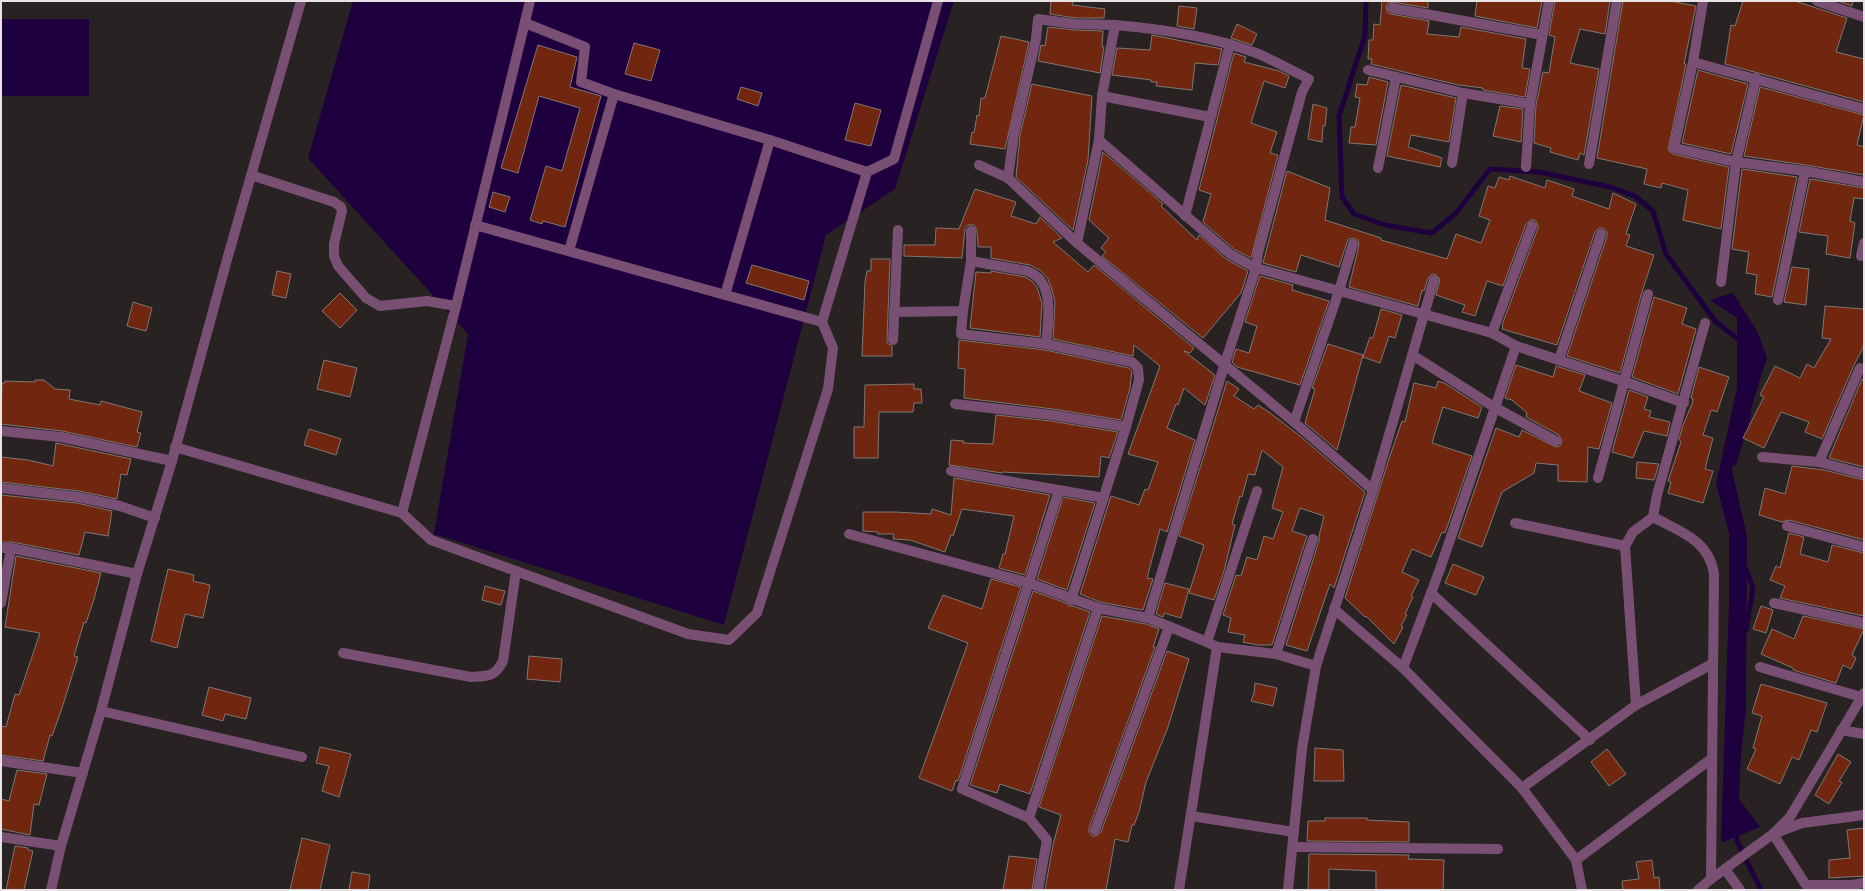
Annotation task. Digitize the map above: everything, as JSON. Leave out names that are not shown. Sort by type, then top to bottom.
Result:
[{"type":"street","points":[[51,890],[61,846],[101,711],[137,574],[172,461],[301,1]]},
{"type":"street","points":[[402,513],[456,306],[530,1]]},
{"type":"street","points":[[525,23],[585,47],[581,82],[614,94],[770,140],[866,172],[894,159],[938,1]]},
{"type":"street","points":[[1526,167],[1530,104],[1548,1]]},
{"type":"street","points":[[1588,164],[1617,1]]},
{"type":"street","points":[[1703,1],[1693,62],[1674,148],[1736,162],[1805,171],[1864,182]]},
{"type":"street","points":[[1817,1],[1864,17]]},
{"type":"street","points":[[1392,8],[1542,35]]},
{"type":"street","points":[[1008,178],[1014,134],[1036,39],[1038,19],[1076,24],[1115,25],[1160,29],[1230,44],[1258,54],[1309,79],[1302,92],[1258,253],[1256,268],[1224,366],[1148,618]]},
{"type":"street","points":[[1077,243],[1099,140],[1102,96],[1115,25]]},
{"type":"street","points":[[1185,216],[1230,44]]},
{"type":"street","points":[[1693,62],[1756,78],[1864,109]]},
{"type":"street","points":[[1368,70],[1463,92],[1530,104]]},
{"type":"street","points":[[1378,168],[1396,77]]},
{"type":"street","points":[[1721,282],[1736,162],[1756,78]]},
{"type":"street","points":[[1452,164],[1463,92]]},
{"type":"street","points":[[569,251],[614,94]]},
{"type":"street","points":[[1102,96],[1210,117]]},
{"type":"street","points":[[725,295],[770,140]]},
{"type":"street","points":[[1099,140],[1230,254],[1256,268],[1492,333],[1516,346],[1623,381],[1684,403]]},
{"type":"street","points":[[979,165],[1008,178],[1077,243],[1224,366],[1294,422],[1373,490]]},
{"type":"street","points":[[1778,300],[1805,171]]},
{"type":"street","points":[[176,447],[402,513],[431,540],[688,634],[729,640],[757,613],[828,389],[833,348],[822,322],[866,172]]},
{"type":"street","points":[[251,175],[334,202],[340,207],[342,211],[334,244],[334,256],[338,266],[366,298],[380,306],[427,301],[456,306]]},
{"type":"street","points":[[475,225],[822,322]]},
{"type":"street","points":[[1492,333],[1532,226]]},
{"type":"street","points":[[893,340],[898,230]]},
{"type":"street","points":[[971,231],[971,261],[961,334],[1046,344],[1136,365],[1139,371],[1126,427],[1071,600]]},
{"type":"street","points":[[1559,360],[1602,234]]},
{"type":"street","points":[[1861,256],[1864,243]]},
{"type":"street","points":[[1294,422],[1340,291],[1353,244]]},
{"type":"street","points":[[971,261],[1027,271],[1040,278],[1048,298],[1046,344]]},
{"type":"street","points":[[1288,890],[1302,749],[1316,666],[1373,490],[1414,356],[1434,280]]},
{"type":"street","points":[[1598,478],[1623,381],[1648,294]]},
{"type":"street","points":[[894,312],[963,311]]},
{"type":"street","points":[[1636,705],[1625,546],[1633,532],[1653,517],[1657,495],[1684,403],[1705,323]]},
{"type":"street","points":[[1403,668],[1431,593],[1516,346]]},
{"type":"street","points":[[1414,356],[1494,407],[1556,441]]},
{"type":"street","points":[[1819,462],[1860,368]]},
{"type":"street","points":[[955,404],[1052,415],[1126,427]]},
{"type":"street","points":[[1,431],[61,437],[172,461]]},
{"type":"street","points":[[1762,456],[1819,462],[1864,474]]},
{"type":"street","points":[[951,471],[1104,498]]},
{"type":"street","points":[[1,488],[78,497],[120,506],[155,518]]},
{"type":"street","points":[[1038,890],[1047,840],[1029,818],[962,789],[1059,490]]},
{"type":"street","points":[[1207,642],[1257,491]]},
{"type":"street","points":[[1653,517],[1696,541],[1706,550],[1712,563],[1714,574],[1711,879]]},
{"type":"street","points":[[1515,523],[1625,546]]},
{"type":"street","points":[[1787,526],[1864,547]]},
{"type":"street","points":[[849,534],[1029,583],[1071,600],[1098,608],[1148,618],[1217,647],[1276,654],[1316,666]]},
{"type":"street","points":[[1276,654],[1313,538]]},
{"type":"street","points":[[1,603],[6,548],[137,574]]},
{"type":"street","points":[[343,653],[471,677],[488,676],[498,671],[503,661],[516,571]]},
{"type":"street","points":[[1431,593],[1590,740]]},
{"type":"street","points":[[1774,603],[1864,622]]},
{"type":"street","points":[[1029,818],[1098,608]]},
{"type":"street","points":[[1334,609],[1403,668],[1522,788],[1576,860],[1582,890]]},
{"type":"street","points":[[1095,830],[1169,627]]},
{"type":"street","points":[[1179,890],[1217,647]]},
{"type":"street","points":[[1522,788],[1590,740],[1636,705],[1712,664]]},
{"type":"street","points":[[1698,890],[1773,834],[1790,817],[1863,695],[1760,667]]},
{"type":"street","points":[[101,711],[302,756]]},
{"type":"street","points":[[1841,730],[1864,734]]},
{"type":"street","points":[[1576,860],[1711,760]]},
{"type":"street","points":[[1,762],[83,773]]},
{"type":"street","points":[[1191,816],[1294,832]]},
{"type":"street","points":[[1773,834],[1802,824],[1864,816]]},
{"type":"street","points":[[1773,834],[1806,888],[1864,883]]},
{"type":"street","points":[[1,837],[61,846]]},
{"type":"street","points":[[1293,847],[1498,849]]},
{"type":"street","points":[[1729,866],[1740,890]]},
{"type":"shaded area","points":[[353,1],[954,1],[895,189],[826,235],[724,625],[434,534],[468,334],[308,158]]},
{"type":"shaded area","points":[[1,19],[89,19],[89,96],[1,96]]},
{"type":"shaded area","points":[[1733,293],[1757,331],[1767,357],[1732,470],[1747,536],[1746,710],[1741,754],[1739,799],[1760,827],[1721,843],[1729,601],[1729,533],[1716,484],[1737,388],[1737,318],[1710,300]]},
{"type":"building","points":[[1051,1],[1073,1],[1072,5],[1105,9],[1104,18],[1076,18],[1050,14]]},
{"type":"building","points":[[1382,1],[1428,1],[1428,8],[1393,2],[1387,4],[1386,7],[1388,13],[1391,14],[1429,21],[1427,34],[1459,37],[1461,27],[1526,39],[1522,68],[1530,69],[1525,97],[1483,90],[1483,88],[1458,85],[1371,64],[1372,59],[1368,59],[1369,40],[1373,40],[1374,24],[1380,25]]},
{"type":"building","points":[[1477,1],[1542,1],[1537,28],[1475,16]]},
{"type":"building","points":[[1555,1],[1610,1],[1605,34],[1580,29],[1570,63],[1599,69],[1584,155],[1580,153],[1578,160],[1550,152],[1551,148],[1534,143],[1536,105],[1543,72],[1549,73],[1555,37],[1549,35]]},
{"type":"building","points":[[1623,1],[1670,1],[1696,6],[1684,64],[1686,64],[1668,150],[1673,154],[1729,167],[1721,229],[1683,220],[1688,190],[1662,183],[1661,188],[1644,184],[1647,169],[1597,158]]},
{"type":"building","points":[[1743,1],[1795,1],[1847,18],[1836,52],[1864,59],[1864,102],[1725,64],[1731,25],[1735,26]]},
{"type":"building","points":[[1838,1],[1853,1],[1852,6]]},
{"type":"building","points":[[1179,6],[1197,8],[1194,29],[1177,26]]},
{"type":"building","points":[[1237,24],[1257,34],[1252,45],[1231,38]]},
{"type":"building","points":[[1048,27],[1103,31],[1102,47],[1104,47],[1100,73],[1038,61],[1041,45],[1045,46]]},
{"type":"building","points":[[1152,35],[1222,49],[1218,65],[1195,63],[1192,90],[1156,86],[1157,82],[1151,82],[1151,80],[1112,75],[1117,48],[1150,50]]},
{"type":"building","points":[[1001,36],[1029,42],[1005,149],[970,144],[972,132],[974,133],[977,115],[979,116],[981,98],[985,98]]},
{"type":"building","points":[[634,43],[660,50],[651,81],[625,74]]},
{"type":"building","points":[[538,45],[577,57],[570,87],[601,96],[565,227],[543,221],[542,224],[530,220],[546,166],[562,171],[580,108],[539,96],[518,173],[501,168]]},
{"type":"building","points":[[1234,53],[1246,57],[1244,62],[1279,71],[1289,76],[1285,88],[1264,81],[1251,123],[1277,132],[1270,153],[1278,155],[1251,258],[1234,249],[1203,222],[1211,194],[1199,190]]},
{"type":"building","points":[[1698,70],[1748,84],[1731,154],[1682,143]]},
{"type":"building","points":[[1369,77],[1388,82],[1376,145],[1349,143],[1351,127],[1355,127],[1360,98],[1355,97],[1357,84],[1367,85]]},
{"type":"building","points":[[1032,84],[1092,96],[1088,160],[1073,230],[1016,177],[1020,135]]},
{"type":"building","points":[[1401,85],[1456,98],[1449,142],[1411,135],[1408,147],[1442,158],[1440,167],[1387,156]]},
{"type":"building","points":[[741,87],[762,93],[758,106],[737,99]]},
{"type":"building","points":[[1760,87],[1864,115],[1857,145],[1864,147],[1864,175],[1744,156]]},
{"type":"building","points":[[855,103],[881,110],[871,146],[845,140]]},
{"type":"building","points":[[1313,104],[1327,108],[1325,126],[1323,126],[1322,142],[1308,139]]},
{"type":"building","points":[[1500,106],[1523,109],[1521,142],[1493,136]]},
{"type":"building","points":[[1103,152],[1163,204],[1161,206],[1197,240],[1199,235],[1226,259],[1248,271],[1241,293],[1203,338],[1102,256],[1106,252],[1101,248],[1109,238],[1089,220]]},
{"type":"building","points":[[1742,169],[1797,177],[1772,297],[1755,294],[1757,275],[1746,273],[1749,252],[1732,249]]},
{"type":"building","points":[[1287,171],[1330,188],[1325,220],[1381,238],[1381,240],[1447,259],[1456,234],[1481,243],[1490,220],[1479,216],[1488,186],[1495,188],[1499,177],[1509,180],[1510,176],[1545,188],[1547,180],[1574,189],[1572,196],[1609,209],[1613,193],[1636,204],[1626,234],[1630,235],[1626,246],[1654,255],[1642,292],[1620,373],[1567,356],[1607,236],[1607,232],[1603,228],[1599,228],[1595,232],[1557,345],[1502,329],[1502,325],[1538,228],[1535,220],[1531,220],[1526,224],[1503,286],[1487,281],[1475,316],[1462,312],[1465,305],[1436,295],[1440,279],[1435,274],[1432,274],[1428,278],[1424,291],[1422,290],[1418,306],[1349,287],[1359,245],[1358,240],[1354,238],[1349,239],[1347,242],[1339,267],[1301,255],[1296,272],[1263,263]]},
{"type":"building","points":[[1810,179],[1864,188],[1864,199],[1854,198],[1850,221],[1855,223],[1850,258],[1826,254],[1828,236],[1799,232]]},
{"type":"building","points":[[975,189],[1016,202],[1011,216],[1036,224],[1040,217],[1062,238],[1053,242],[1088,272],[1094,265],[1194,348],[1190,353],[1184,351],[1215,375],[1205,405],[1184,388],[1167,428],[1195,440],[1167,532],[1160,529],[1147,578],[1153,579],[1143,610],[1100,602],[1080,594],[1111,496],[1139,505],[1145,489],[1148,490],[1158,462],[1128,454],[1160,366],[1134,345],[1133,356],[1053,339],[1055,302],[1048,279],[1040,270],[1030,265],[991,258],[991,247],[978,247],[977,231],[974,225],[968,225],[965,228],[962,258],[904,256],[904,245],[935,245],[936,228],[959,229]]},
{"type":"building","points":[[493,192],[510,197],[505,212],[489,207]]},
{"type":"building","points":[[871,259],[890,259],[887,343],[892,346],[892,356],[862,356],[865,282],[867,271],[871,271]]},
{"type":"building","points":[[752,265],[809,281],[804,300],[746,283]]},
{"type":"building","points":[[1792,267],[1809,269],[1806,305],[1784,302]]},
{"type":"building","points":[[277,271],[291,274],[286,298],[272,295]]},
{"type":"building","points":[[991,271],[1025,277],[1032,281],[1037,287],[1042,303],[1040,337],[970,328],[976,272],[991,273]]},
{"type":"building","points":[[1260,276],[1293,285],[1292,290],[1329,301],[1300,385],[1237,367],[1232,362],[1236,349],[1249,353],[1257,326],[1245,322]]},
{"type":"building","points":[[340,293],[357,310],[340,328],[322,311]]},
{"type":"building","points":[[1654,297],[1687,308],[1682,324],[1696,329],[1678,394],[1632,377]]},
{"type":"building","points":[[133,302],[152,308],[146,331],[127,326]]},
{"type":"building","points":[[1825,306],[1864,309],[1864,339],[1863,348],[1854,365],[1822,439],[1805,432],[1809,422],[1781,412],[1764,448],[1743,438],[1764,397],[1760,395],[1775,366],[1800,378],[1807,364],[1814,368],[1831,339],[1822,338]]},
{"type":"building","points":[[1381,309],[1402,315],[1395,338],[1389,336],[1380,363],[1363,357],[1370,337],[1373,338]]},
{"type":"building","points":[[959,340],[1045,350],[1129,368],[1132,371],[1130,388],[1121,420],[1053,409],[964,398],[965,369],[958,368]]},
{"type":"building","points":[[1328,344],[1363,355],[1337,450],[1305,423],[1315,389],[1312,388]]},
{"type":"building","points":[[324,360],[357,368],[350,397],[317,389]]},
{"type":"building","points":[[1516,365],[1553,377],[1556,366],[1585,375],[1579,391],[1612,403],[1599,449],[1588,447],[1587,482],[1558,481],[1558,465],[1536,463],[1534,473],[1502,492],[1482,547],[1458,538],[1496,428],[1519,437],[1522,430],[1556,447],[1560,446],[1562,441],[1559,435],[1526,417],[1527,413],[1512,400],[1505,398]]},
{"type":"building","points":[[1699,367],[1729,377],[1717,412],[1711,410],[1703,435],[1713,438],[1705,469],[1713,471],[1703,503],[1668,493],[1671,482],[1668,481],[1681,442],[1679,439],[1683,425],[1692,404],[1693,399],[1691,398]]},
{"type":"building","points":[[1862,379],[1864,380],[1864,467],[1829,458]]},
{"type":"building","points":[[35,380],[44,380],[55,389],[70,390],[69,399],[100,405],[101,401],[142,412],[137,432],[141,433],[137,447],[62,431],[1,424],[2,383],[5,383],[5,381],[35,382]]},
{"type":"building","points":[[1227,381],[1239,389],[1234,396],[1254,409],[1258,405],[1269,412],[1300,436],[1365,492],[1334,588],[1330,584],[1307,651],[1286,645],[1319,541],[1324,516],[1300,508],[1292,531],[1307,536],[1272,645],[1258,645],[1243,642],[1245,635],[1228,632],[1231,618],[1223,615],[1236,575],[1241,576],[1247,557],[1257,560],[1264,536],[1273,539],[1283,512],[1272,508],[1283,467],[1262,450],[1255,475],[1248,474],[1242,497],[1240,496],[1232,524],[1235,525],[1224,571],[1214,600],[1189,593],[1204,545],[1179,536]]},
{"type":"building","points":[[1438,381],[1444,383],[1482,407],[1478,418],[1443,407],[1432,443],[1472,456],[1445,533],[1442,532],[1431,557],[1412,549],[1402,572],[1419,580],[1411,596],[1413,597],[1405,614],[1407,615],[1401,626],[1403,627],[1394,644],[1366,616],[1365,617],[1345,598],[1390,456],[1402,421],[1405,422],[1414,383],[1436,388]]},
{"type":"building","points":[[914,384],[914,389],[921,389],[922,403],[914,403],[913,412],[879,412],[878,458],[854,458],[854,427],[864,427],[865,385]]},
{"type":"building","points":[[1629,390],[1648,397],[1644,409],[1651,411],[1649,417],[1670,422],[1667,436],[1644,431],[1633,458],[1612,452]]},
{"type":"building","points":[[996,415],[1051,421],[1118,432],[1109,458],[1101,456],[1099,477],[1002,473],[949,465],[951,440],[964,441],[963,443],[993,444]]},
{"type":"building","points":[[309,429],[341,439],[336,455],[304,445]]},
{"type":"building","points":[[56,443],[131,459],[127,475],[121,474],[117,499],[79,491],[1,482],[1,457],[28,460],[53,466]]},
{"type":"building","points":[[1637,462],[1659,464],[1654,480],[1636,478]]},
{"type":"building","points":[[1792,466],[1824,470],[1864,480],[1864,540],[1789,520],[1782,522],[1759,515],[1765,488],[1785,494]]},
{"type":"building","points":[[954,478],[1050,495],[1025,575],[999,568],[1003,554],[1005,554],[1014,516],[962,509],[953,536],[951,535],[945,552],[910,540],[893,539],[894,534],[878,534],[878,532],[863,531],[863,512],[931,514],[932,509],[951,515]]},
{"type":"building","points":[[1,495],[77,503],[112,511],[108,536],[85,532],[79,555],[12,542],[1,542]]},
{"type":"building","points":[[1063,497],[1095,503],[1067,590],[1037,579]]},
{"type":"building","points":[[1789,533],[1804,537],[1800,554],[1828,562],[1832,545],[1864,553],[1864,616],[1780,598],[1785,586],[1770,580],[1776,566],[1780,568]]},
{"type":"building","points":[[16,556],[101,573],[94,599],[86,623],[84,622],[74,656],[78,657],[61,711],[52,736],[50,735],[43,761],[1,755],[1,726],[6,727],[15,694],[19,695],[40,633],[5,627]]},
{"type":"building","points":[[1453,564],[1484,577],[1476,595],[1445,583]]},
{"type":"building","points":[[168,569],[194,575],[193,581],[210,585],[203,618],[185,614],[177,648],[151,641]]},
{"type":"building","points":[[991,579],[1021,587],[958,781],[956,780],[952,791],[919,778],[968,643],[928,628],[943,595],[982,609]]},
{"type":"building","points":[[1165,583],[1189,589],[1181,618],[1164,613],[1163,617],[1156,614]]},
{"type":"building","points":[[485,586],[505,591],[501,605],[482,600]]},
{"type":"building","points":[[1033,591],[1066,603],[1069,606],[1090,612],[1030,794],[1000,784],[997,793],[970,785]]},
{"type":"building","points":[[1761,606],[1773,610],[1766,633],[1753,629]]},
{"type":"building","points":[[1102,616],[1146,624],[1159,629],[1153,647],[1155,647],[1089,828],[1089,832],[1092,836],[1096,836],[1101,832],[1167,651],[1189,659],[1168,727],[1146,782],[1139,812],[1134,825],[1132,825],[1128,842],[1115,839],[1106,890],[1045,890],[1053,845],[1061,815],[1039,807]]},
{"type":"building","points":[[1803,616],[1864,629],[1852,655],[1856,658],[1851,669],[1843,665],[1836,683],[1793,670],[1793,668],[1761,654],[1772,629],[1794,639]]},
{"type":"building","points":[[529,656],[562,659],[560,682],[527,679]]},
{"type":"building","points":[[1255,683],[1277,688],[1273,706],[1251,701]]},
{"type":"building","points":[[1761,684],[1827,703],[1817,732],[1811,730],[1799,760],[1792,757],[1780,784],[1747,769],[1756,749],[1753,748],[1762,716],[1752,713]]},
{"type":"building","points":[[209,687],[251,698],[246,719],[225,714],[223,721],[202,715]]},
{"type":"building","points":[[320,747],[351,754],[339,797],[322,791],[329,766],[316,763]]},
{"type":"building","points":[[1315,748],[1343,750],[1344,781],[1314,781]]},
{"type":"building","points":[[1607,749],[1626,774],[1609,786],[1591,762]]},
{"type":"building","points":[[1838,754],[1851,762],[1839,781],[1842,782],[1829,804],[1815,795]]},
{"type":"building","points":[[17,770],[47,774],[39,805],[34,804],[30,835],[1,829],[1,799],[9,801]]},
{"type":"building","points":[[1325,818],[1367,818],[1367,820],[1409,822],[1409,842],[1307,841],[1308,821],[1325,821]]},
{"type":"building","points":[[1864,828],[1864,876],[1829,878],[1829,860],[1850,858],[1847,830]]},
{"type":"building","points":[[302,838],[330,845],[320,890],[290,890]]},
{"type":"building","points":[[15,846],[28,848],[28,850],[33,851],[24,890],[6,890]]},
{"type":"building","points":[[1309,854],[1409,855],[1408,859],[1444,860],[1443,890],[1376,890],[1376,871],[1329,869],[1329,890],[1308,890]]},
{"type":"building","points":[[1009,856],[1037,859],[1032,890],[1003,890]]},
{"type":"building","points":[[1652,860],[1654,878],[1659,877],[1660,890],[1623,890],[1622,881],[1639,879],[1636,862]]},
{"type":"building","points":[[352,872],[370,875],[368,890],[349,890]]},
{"type":"waterway","points":[[1366,1],[1365,36],[1339,116],[1342,197],[1354,214],[1385,225],[1432,233],[1456,213],[1490,169],[1539,172],[1610,187],[1635,196],[1653,211],[1666,254],[1716,322],[1742,342]]},
{"type":"waterway","points":[[1734,463],[1749,414]]},
{"type":"waterway","points":[[1745,567],[1753,588],[1746,630]]},
{"type":"waterway","points":[[1736,831],[1737,841],[1761,890]]}]
